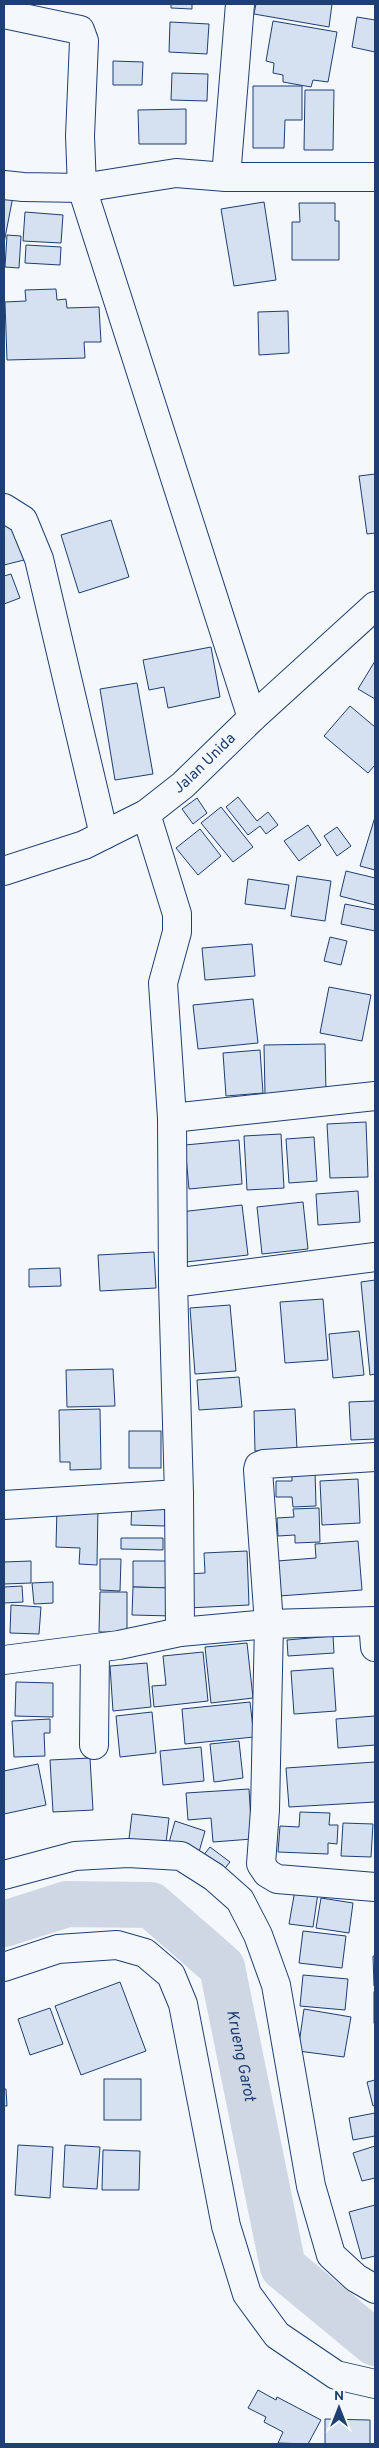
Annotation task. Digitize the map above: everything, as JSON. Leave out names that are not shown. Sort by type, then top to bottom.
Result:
[{"type":"street","points":[[226,177],[240,4]]},
{"type":"street","points":[[4,14],[80,30],[84,41],[80,136],[82,188],[252,718]]},
{"type":"street","points":[[4,185],[82,188],[176,173],[226,177],[375,177]]},
{"type":"street","points":[[4,508],[23,520],[39,559],[104,835]]},
{"type":"street","name":"Jalan Unida","points":[[4,871],[76,848],[146,814],[183,785],[252,718],[375,606]]},
{"type":"street","points":[[146,814],[168,878],[177,914],[177,932],[163,983],[172,1118],[172,1283],[180,1494],[180,1632]]},
{"type":"street","points":[[172,1118],[375,1096]]},
{"type":"street","points":[[172,1283],[375,1257]]},
{"type":"street","points":[[375,1457],[264,1464],[259,1466],[269,1624],[265,1810],[261,1864],[267,1873],[277,1879],[375,1887]]},
{"type":"street","points":[[4,1505],[180,1494]]},
{"type":"street","points":[[6,1667],[180,1632],[269,1624],[375,1630]]},
{"type":"street","points":[[94,1745],[95,1649]]},
{"type":"street","points":[[4,1875],[76,1856],[128,1853],[181,1856],[214,1878],[240,1900],[258,1935],[276,1985],[312,2186],[331,2255],[356,2278],[375,2289]]},
{"type":"street","points":[[240,1900],[267,1873]]},
{"type":"street","points":[[4,1967],[58,1949],[117,1945],[145,1953],[171,1975],[183,2004],[226,2226],[247,2294],[277,2335],[336,2375],[375,2384]]},
{"type":"building","points":[[171,4],[192,4],[192,9],[171,8]]},
{"type":"building","points":[[256,4],[332,4],[329,27],[254,14]]},
{"type":"building","points":[[357,17],[375,20],[375,52],[352,47]]},
{"type":"building","points":[[273,21],[337,32],[328,82],[313,80],[311,87],[283,82],[283,75],[273,73],[274,63],[266,61]]},
{"type":"building","points":[[170,22],[209,24],[207,54],[169,52]]},
{"type":"building","points":[[113,61],[143,62],[142,85],[113,85]]},
{"type":"building","points":[[172,73],[208,74],[207,101],[171,100]]},
{"type":"building","points":[[253,86],[302,86],[302,120],[285,120],[284,148],[253,148]]},
{"type":"building","points":[[305,90],[334,90],[333,150],[304,150]]},
{"type":"building","points":[[186,109],[186,144],[139,144],[138,110]]},
{"type":"building","points":[[4,189],[14,191],[4,243]]},
{"type":"building","points":[[264,202],[276,280],[234,286],[221,209]]},
{"type":"building","points":[[299,203],[335,203],[335,221],[339,221],[339,260],[292,260],[292,222],[300,222]]},
{"type":"building","points":[[25,212],[63,215],[61,243],[23,241]]},
{"type":"building","points":[[7,235],[21,236],[19,268],[5,267]]},
{"type":"building","points":[[26,245],[61,247],[60,265],[25,263]]},
{"type":"building","points":[[56,289],[57,300],[66,299],[67,308],[99,307],[101,342],[84,342],[85,358],[7,360],[5,302],[26,301],[25,290]]},
{"type":"building","points":[[288,311],[289,353],[259,355],[258,312]]},
{"type":"building","points":[[375,474],[375,533],[367,534],[359,476]]},
{"type":"building","points":[[111,520],[129,577],[79,593],[61,535]]},
{"type":"building","points":[[14,522],[24,560],[4,565],[4,525]]},
{"type":"building","points":[[11,574],[20,598],[4,604],[4,576]]},
{"type":"building","points":[[211,647],[220,697],[168,708],[164,687],[149,690],[143,660]]},
{"type":"building","points":[[375,661],[375,699],[358,689]]},
{"type":"building","points":[[137,683],[153,774],[115,780],[100,689]]},
{"type":"building","points":[[350,706],[375,727],[375,765],[368,773],[324,736]]},
{"type":"building","points":[[238,797],[257,821],[268,812],[278,825],[266,834],[260,826],[248,835],[226,807]]},
{"type":"building","points":[[197,798],[207,813],[193,824],[182,809]]},
{"type":"building","points":[[221,807],[253,847],[233,862],[201,823]]},
{"type":"building","points":[[375,817],[375,870],[360,866]]},
{"type":"building","points":[[308,825],[321,845],[299,861],[284,841]]},
{"type":"building","points":[[337,827],[351,846],[337,856],[324,836]]},
{"type":"building","points":[[200,829],[221,856],[198,875],[176,848]]},
{"type":"building","points":[[346,871],[375,878],[375,905],[340,896]]},
{"type":"building","points":[[297,876],[331,881],[325,921],[291,916]]},
{"type":"building","points":[[248,879],[289,885],[285,909],[245,904]]},
{"type":"building","points":[[345,904],[375,910],[375,931],[341,924]]},
{"type":"building","points":[[330,937],[347,941],[341,965],[324,961]]},
{"type":"building","points":[[252,944],[255,976],[205,980],[202,948]]},
{"type":"building","points":[[329,987],[371,995],[362,1041],[320,1033]]},
{"type":"building","points":[[253,999],[258,1043],[198,1049],[193,1005]]},
{"type":"building","points":[[325,1044],[326,1093],[265,1094],[264,1045]]},
{"type":"building","points":[[260,1050],[263,1093],[226,1096],[223,1053]]},
{"type":"building","points":[[366,1122],[368,1177],[330,1178],[327,1124]]},
{"type":"building","points":[[281,1134],[284,1188],[247,1190],[244,1136]]},
{"type":"building","points":[[314,1137],[317,1181],[289,1183],[286,1139]]},
{"type":"building","points":[[239,1140],[242,1184],[189,1189],[185,1145]]},
{"type":"building","points":[[358,1191],[360,1222],[318,1225],[316,1194]]},
{"type":"building","points":[[303,1202],[308,1249],[262,1254],[257,1207]]},
{"type":"building","points":[[242,1205],[248,1255],[186,1262],[180,1212]]},
{"type":"building","points":[[154,1252],[156,1288],[100,1291],[98,1255]]},
{"type":"building","points":[[60,1268],[61,1286],[29,1287],[29,1269]]},
{"type":"building","points":[[375,1280],[375,1374],[370,1375],[361,1282]]},
{"type":"building","points":[[323,1299],[328,1360],[285,1363],[280,1302]]},
{"type":"building","points":[[230,1305],[236,1371],[195,1374],[190,1308]]},
{"type":"building","points":[[359,1331],[364,1375],[333,1378],[329,1334]]},
{"type":"building","points":[[113,1369],[115,1406],[67,1407],[66,1370]]},
{"type":"building","points":[[239,1377],[242,1407],[199,1410],[197,1380]]},
{"type":"building","points":[[375,1401],[375,1439],[351,1440],[349,1402]]},
{"type":"building","points":[[100,1409],[101,1469],[70,1470],[70,1462],[60,1462],[59,1410]]},
{"type":"building","points":[[295,1409],[297,1449],[255,1451],[254,1411]]},
{"type":"building","points":[[129,1431],[161,1431],[161,1468],[129,1468]]},
{"type":"building","points":[[315,1470],[316,1506],[293,1507],[292,1497],[276,1497],[276,1481],[292,1481],[292,1471]]},
{"type":"building","points":[[358,1479],[360,1523],[322,1525],[320,1481]]},
{"type":"building","points":[[132,1502],[165,1503],[165,1526],[131,1525]]},
{"type":"building","points":[[57,1507],[98,1507],[97,1565],[79,1564],[80,1548],[56,1547]]},
{"type":"building","points":[[319,1508],[320,1542],[295,1543],[295,1535],[278,1536],[277,1518],[294,1517],[293,1509]]},
{"type":"building","points":[[121,1538],[163,1538],[163,1550],[121,1549]]},
{"type":"building","points":[[358,1541],[362,1590],[279,1596],[277,1561],[316,1558],[315,1544]]},
{"type":"building","points":[[247,1551],[249,1605],[188,1608],[186,1574],[205,1573],[204,1553]]},
{"type":"building","points":[[100,1559],[121,1559],[120,1591],[100,1590]]},
{"type":"building","points":[[31,1561],[31,1583],[4,1584],[4,1562]]},
{"type":"building","points":[[133,1561],[173,1561],[173,1588],[133,1587]]},
{"type":"building","points":[[53,1582],[53,1603],[34,1604],[32,1583]]},
{"type":"building","points":[[22,1586],[23,1602],[4,1603],[4,1587]]},
{"type":"building","points":[[133,1587],[173,1588],[173,1616],[132,1615]]},
{"type":"building","points":[[100,1592],[127,1592],[127,1632],[99,1632]]},
{"type":"building","points":[[11,1605],[41,1607],[39,1634],[10,1633]]},
{"type":"building","points":[[333,1636],[334,1653],[288,1656],[287,1640]]},
{"type":"building","points":[[247,1643],[253,1698],[211,1703],[205,1647]]},
{"type":"building","points":[[203,1652],[208,1701],[154,1707],[152,1686],[166,1685],[163,1656]]},
{"type":"building","points":[[147,1663],[151,1707],[113,1711],[110,1666]]},
{"type":"building","points":[[333,1668],[336,1711],[294,1714],[291,1671]]},
{"type":"building","points":[[16,1682],[53,1683],[53,1717],[15,1716]]},
{"type":"building","points":[[250,1702],[254,1737],[185,1744],[182,1709]]},
{"type":"building","points":[[152,1712],[156,1753],[120,1757],[116,1716]]},
{"type":"building","points":[[375,1716],[375,1745],[338,1748],[336,1719]]},
{"type":"building","points":[[50,1719],[50,1733],[44,1733],[45,1756],[14,1757],[12,1721]]},
{"type":"building","points":[[239,1741],[243,1778],[214,1782],[210,1744]]},
{"type":"building","points":[[201,1747],[204,1781],[163,1785],[160,1751]]},
{"type":"building","points":[[90,1758],[93,1810],[53,1812],[50,1760]]},
{"type":"building","points":[[375,1762],[375,1802],[289,1807],[286,1768]]},
{"type":"building","points":[[38,1764],[46,1805],[4,1814],[4,1771]]},
{"type":"building","points":[[249,1789],[252,1839],[213,1842],[211,1818],[188,1820],[186,1793]]},
{"type":"building","points":[[300,1812],[330,1813],[329,1825],[338,1825],[337,1844],[328,1843],[328,1854],[278,1852],[280,1826],[299,1827]]},
{"type":"building","points":[[132,1814],[169,1818],[165,1851],[128,1847]]},
{"type":"building","points":[[175,1821],[205,1831],[197,1859],[167,1850]]},
{"type":"building","points":[[343,1823],[373,1824],[371,1857],[341,1856]]},
{"type":"building","points":[[210,1847],[230,1862],[218,1877],[198,1862]]},
{"type":"building","points":[[295,1890],[318,1893],[313,1927],[289,1924]]},
{"type":"building","points":[[321,1898],[353,1903],[349,1933],[316,1928]]},
{"type":"building","points":[[303,1931],[346,1936],[342,1968],[299,1963]]},
{"type":"building","points":[[373,1956],[375,1956],[375,1986],[374,1986]]},
{"type":"building","points":[[303,1975],[348,1979],[345,2010],[300,2006]]},
{"type":"building","points":[[120,1982],[146,2051],[81,2075],[55,2006]]},
{"type":"building","points":[[375,1992],[375,2023],[374,2023]]},
{"type":"building","points":[[50,2008],[63,2044],[30,2055],[18,2019]]},
{"type":"building","points":[[304,2009],[351,2017],[344,2057],[298,2051]]},
{"type":"building","points":[[104,2079],[141,2079],[141,2120],[104,2120]]},
{"type":"building","points":[[375,2080],[375,2105],[373,2106],[367,2082]]},
{"type":"building","points":[[4,2089],[6,2089],[7,2106],[4,2106]]},
{"type":"building","points":[[375,2113],[375,2136],[353,2140],[349,2118]]},
{"type":"building","points":[[18,2145],[53,2147],[50,2198],[15,2195]]},
{"type":"building","points":[[65,2145],[100,2147],[97,2189],[63,2187]]},
{"type":"building","points":[[375,2146],[375,2178],[362,2181],[353,2153]]},
{"type":"building","points":[[103,2150],[140,2151],[139,2190],[102,2190]]},
{"type":"building","points":[[375,2205],[375,2256],[362,2259],[349,2212]]},
{"type":"building","points":[[258,2390],[276,2400],[277,2397],[321,2420],[308,2444],[278,2443],[283,2432],[264,2422],[266,2417],[248,2408]]},
{"type":"building","points":[[325,2419],[370,2420],[370,2444],[325,2444]]},
{"type":"waterway","name":"Krueng Garot","points":[[4,1924],[67,1904],[151,1905],[222,1967],[283,2267],[375,2343]]}]
